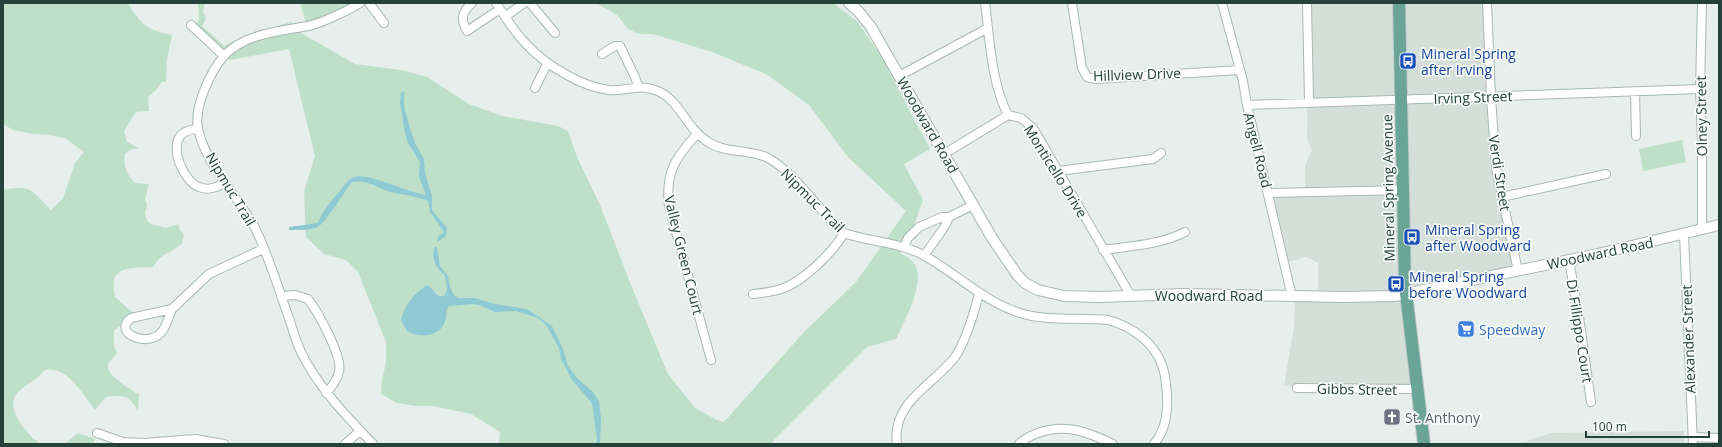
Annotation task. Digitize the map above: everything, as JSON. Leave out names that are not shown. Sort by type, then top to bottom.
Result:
[{"type":"main road","name":"Mineral Spring Avenue","points":[[1399,3],[1408,293],[1424,444]]},
{"type":"street","name":"Nipmuc Trail","points":[[360,3],[316,24],[276,32],[249,40],[231,49],[224,56],[208,80],[203,93],[198,128],[208,154],[225,183],[247,214],[256,231],[300,350],[311,371],[326,393],[373,444]]},
{"type":"street","points":[[369,3],[384,24]]},
{"type":"street","points":[[472,3],[465,9],[462,22],[467,31],[498,6]]},
{"type":"street","points":[[505,17],[524,3]]},
{"type":"street","points":[[530,3],[555,33]]},
{"type":"street","name":"Monticello Drive","points":[[985,3],[996,81],[1001,101],[1008,115],[1021,118],[1033,128],[1131,296]]},
{"type":"street","name":"Hillview Drive","points":[[1072,3],[1082,68],[1087,77],[1096,78],[1239,70]]},
{"type":"street","name":"Angell Road","points":[[1222,3],[1292,297]]},
{"type":"street","points":[[1307,3],[1309,102]]},
{"type":"street","name":"Verdi Street","points":[[1488,3],[1491,97],[1496,168],[1518,271]]},
{"type":"street","name":"Olney Street","points":[[1702,3],[1700,88],[1702,142],[1702,229]]},
{"type":"street","name":"Woodward Road","points":[[853,4],[871,27],[992,238],[1018,276],[1025,283],[1038,290],[1064,296],[1394,296],[1518,271],[1719,225]]},
{"type":"street","name":"Nipmuc Trail","points":[[498,6],[526,46],[547,64],[579,82],[597,88],[618,90],[638,86],[652,89],[666,96],[671,100],[697,134],[708,142],[717,146],[760,155],[778,164],[844,233],[904,247],[924,256],[958,278],[979,294],[1017,312],[1042,318],[1108,320],[1118,323],[1139,334],[1156,353],[1162,364],[1165,375],[1168,403],[1167,418],[1163,429],[1154,444]]},
{"type":"street","points":[[191,25],[224,56]]},
{"type":"street","points":[[899,76],[988,28]]},
{"type":"street","points":[[602,54],[615,46],[620,46],[638,86]]},
{"type":"street","points":[[535,88],[547,64]]},
{"type":"street","name":"Irving Street","points":[[1247,105],[1700,88]]},
{"type":"street","points":[[1635,91],[1636,136]]},
{"type":"street","points":[[944,154],[1008,115]]},
{"type":"street","points":[[198,128],[185,132],[179,139],[177,145],[178,157],[182,170],[192,184],[199,188],[216,188],[225,183]]},
{"type":"street","name":"Valley Green Court","points":[[697,134],[681,152],[673,164],[669,178],[668,194],[669,206],[711,360]]},
{"type":"street","points":[[1058,171],[1153,159],[1161,153]]},
{"type":"street","points":[[1502,197],[1606,174]]},
{"type":"street","points":[[1268,193],[1404,190]]},
{"type":"street","points":[[904,247],[908,238],[919,227],[942,216],[949,217],[973,205]]},
{"type":"street","points":[[924,256],[945,226],[949,217]]},
{"type":"street","points":[[1103,250],[1149,244],[1165,240],[1185,232]]},
{"type":"street","points":[[753,294],[771,292],[792,284],[828,254],[840,241],[844,233]]},
{"type":"street","name":"Alexander Street","points":[[1684,234],[1693,441]]},
{"type":"street","points":[[172,310],[130,318],[125,326],[126,332],[130,336],[138,339],[155,337],[162,331],[172,310],[210,274],[263,249]]},
{"type":"street","name":"Di Fillippo Court","points":[[1568,260],[1579,317],[1591,402]]},
{"type":"street","points":[[896,444],[898,426],[909,403],[946,368],[956,356],[975,311],[979,294]]},
{"type":"street","points":[[281,296],[295,295],[308,299],[335,348],[340,371],[333,385],[326,393]]},
{"type":"street","name":"Gibbs Street","points":[[1297,388],[1418,389]]},
{"type":"street","points":[[1019,444],[1023,440],[1033,435],[1059,428],[1079,429],[1113,444]]},
{"type":"street","points":[[345,444],[360,431]]},
{"type":"street","points":[[97,433],[123,442],[144,443],[195,440],[224,444]]},
{"type":"street","points":[[1693,441],[1719,438]]},
{"type":"shaded area","points":[[1308,3],[1491,3],[1494,146],[1518,271],[1411,294],[1420,386],[1381,390],[1284,386],[1294,327],[1295,296],[1318,294],[1318,263],[1306,257],[1288,262],[1271,196],[1305,192],[1305,165],[1312,150],[1307,140]]},
{"type":"shaded area","points":[[1684,431],[1684,444],[1517,444],[1551,433]]},
{"type":"green space","points":[[3,3],[128,3],[137,17],[146,25],[156,31],[172,35],[167,59],[166,82],[162,82],[148,97],[149,111],[136,112],[124,131],[127,142],[139,148],[130,150],[125,154],[125,167],[135,183],[149,184],[145,198],[147,205],[145,213],[147,221],[151,224],[166,228],[178,224],[180,230],[184,234],[182,244],[162,257],[153,267],[130,268],[124,270],[119,272],[114,281],[115,297],[131,311],[135,318],[114,330],[114,346],[117,352],[109,363],[108,369],[115,378],[139,395],[138,411],[129,399],[122,396],[106,397],[95,410],[80,389],[68,377],[61,372],[45,370],[19,391],[13,403],[20,423],[32,438],[42,444],[3,444],[4,190],[20,188],[31,191],[36,194],[51,210],[63,198],[75,163],[84,152],[65,138],[13,130],[3,124]]},
{"type":"green space","points":[[198,3],[205,3],[203,11],[206,19],[202,26],[224,46],[246,35],[291,22],[301,33],[355,64],[401,70],[427,77],[469,104],[502,116],[558,126],[568,131],[577,157],[600,205],[668,374],[695,408],[717,420],[724,422],[804,332],[856,282],[906,211],[848,157],[809,105],[766,74],[712,52],[653,34],[639,34],[628,29],[617,15],[596,3],[833,3],[857,21],[881,56],[930,149],[904,164],[923,200],[913,228],[900,253],[909,258],[917,269],[918,279],[909,312],[896,339],[867,347],[770,444],[499,444],[500,432],[471,414],[433,406],[416,406],[397,403],[381,394],[386,362],[386,342],[358,272],[346,260],[324,254],[306,237],[304,191],[315,156],[289,49],[230,60],[195,26],[199,19]]},
{"type":"green space","points":[[303,3],[363,3],[307,27],[301,7]]},
{"type":"green space","points":[[1682,140],[1686,162],[1643,171],[1639,149]]},
{"type":"green space","points":[[78,433],[95,439],[93,444],[64,444]]},
{"type":"water","points":[[404,91],[404,106],[409,125],[415,143],[424,159],[425,173],[432,196],[432,210],[447,228],[446,236],[437,242],[438,237],[444,232],[430,212],[428,201],[391,192],[368,183],[357,181],[352,182],[321,225],[307,230],[289,230],[289,227],[318,223],[330,203],[348,181],[354,177],[369,177],[426,195],[419,177],[420,162],[408,143],[405,133],[400,103],[401,93]]},
{"type":"water","points":[[435,247],[437,247],[440,266],[448,276],[450,287],[454,295],[458,298],[475,298],[495,304],[527,309],[552,326],[563,349],[568,366],[578,379],[593,392],[599,401],[601,419],[600,444],[595,444],[597,441],[591,402],[572,380],[561,359],[559,348],[546,325],[538,318],[516,311],[495,312],[479,305],[472,304],[449,306],[444,324],[437,332],[427,335],[417,335],[407,331],[401,320],[407,305],[414,296],[427,285],[439,296],[444,296],[447,290],[445,275],[439,270],[434,259],[433,255]]},
{"type":"place","name":"Mineral Spring after Irving","points":[[1408,61]]},
{"type":"place","name":"Mineral Spring after Woodward","points":[[1412,237]]},
{"type":"place","name":"Mineral Spring before Woodward","points":[[1396,284]]},
{"type":"place","name":"Speedway","points":[[1466,329]]},
{"type":"place","name":"St. Anthony","points":[[1392,417]]}]
